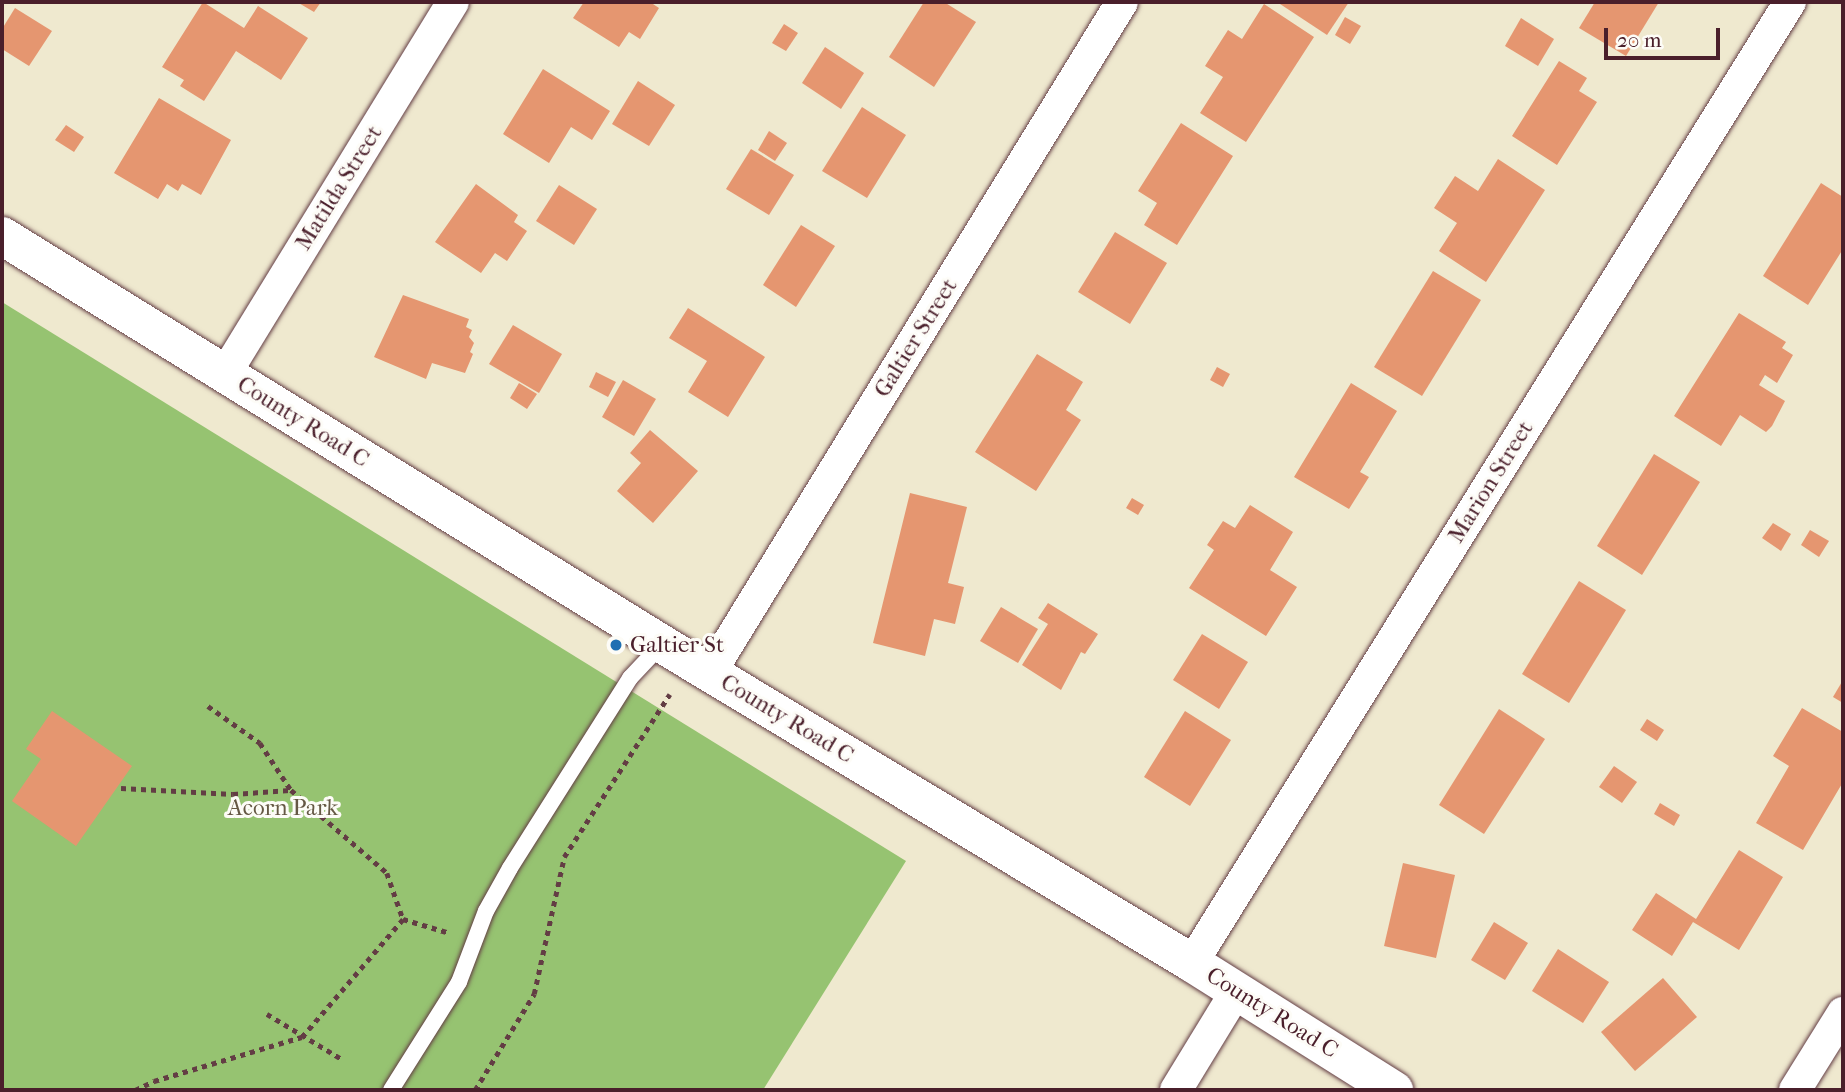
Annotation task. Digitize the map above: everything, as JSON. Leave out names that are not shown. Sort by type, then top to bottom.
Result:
[{"type":"main road","name":"County Road C","points":[[2,236],[662,644],[1192,962],[1394,1090]]},
{"type":"street","name":"Matilda Street","points":[[225,374],[453,2]]},
{"type":"street","name":"Galtier Street","points":[[710,673],[1122,2]]},
{"type":"street","name":"Marion Street","points":[[1192,962],[1790,2]]},
{"type":"street","points":[[1176,1090],[1237,990]]},
{"type":"street","points":[[1795,1090],[1843,1013]]},
{"type":"lane","points":[[391,1090],[459,982],[486,911],[510,868],[631,678],[662,644]]},
{"type":"path","points":[[475,1090],[534,994],[564,857],[670,693]]},
{"type":"path","points":[[208,706],[260,743],[291,790],[387,873],[402,919]]},
{"type":"path","points":[[121,788],[233,794],[291,790]]},
{"type":"path","points":[[402,919],[475,941]]},
{"type":"path","points":[[135,1090],[154,1081],[302,1037],[402,919]]},
{"type":"path","points":[[267,1014],[342,1059]]},
{"type":"green space","name":"Acorn Park","points":[[2,302],[906,861],[763,1090],[2,1090]]},
{"type":"building","points":[[203,2],[244,28],[258,6],[308,38],[281,80],[236,51],[204,101],[180,86],[184,80],[162,67]]},
{"type":"building","points":[[297,2],[321,2],[314,12]]},
{"type":"building","points":[[584,2],[650,2],[659,8],[640,39],[629,32],[619,47],[573,18]]},
{"type":"building","points":[[924,2],[944,2],[976,22],[934,87],[889,57]]},
{"type":"building","points":[[1277,2],[1349,2],[1327,35]]},
{"type":"building","points":[[1595,2],[1659,2],[1626,56],[1579,28]]},
{"type":"building","points":[[1264,4],[1314,37],[1246,142],[1200,113],[1223,77],[1205,66],[1228,30],[1242,39]]},
{"type":"building","points":[[15,8],[52,31],[29,66],[2,49],[2,29]]},
{"type":"building","points":[[1345,17],[1361,26],[1350,44],[1335,35]]},
{"type":"building","points":[[1521,18],[1554,39],[1538,66],[1505,46]]},
{"type":"building","points":[[784,24],[798,33],[786,51],[772,43]]},
{"type":"building","points":[[825,47],[864,73],[841,109],[802,83]]},
{"type":"building","points":[[1559,61],[1587,78],[1579,91],[1597,102],[1557,165],[1512,136]]},
{"type":"building","points":[[543,69],[610,111],[592,140],[571,127],[549,163],[503,134]]},
{"type":"building","points":[[638,81],[675,105],[649,146],[612,124]]},
{"type":"building","points":[[159,98],[231,140],[201,195],[182,184],[178,191],[167,184],[158,199],[114,173]]},
{"type":"building","points":[[862,107],[906,135],[867,198],[822,171]]},
{"type":"building","points":[[1181,123],[1233,156],[1177,245],[1144,225],[1157,203],[1138,191]]},
{"type":"building","points":[[66,125],[84,137],[74,152],[55,140]]},
{"type":"building","points":[[769,131],[787,143],[775,161],[758,150]]},
{"type":"building","points":[[751,149],[794,175],[769,215],[726,189]]},
{"type":"building","points":[[1498,159],[1545,190],[1486,282],[1439,251],[1457,223],[1434,208],[1455,176],[1478,191]]},
{"type":"building","points":[[1821,183],[1843,197],[1843,249],[1808,305],[1763,276]]},
{"type":"building","points":[[476,184],[518,215],[514,222],[527,231],[507,261],[495,253],[481,273],[435,242]]},
{"type":"building","points":[[559,185],[597,209],[574,245],[536,221]]},
{"type":"building","points":[[801,225],[835,246],[796,307],[763,285]]},
{"type":"building","points":[[1115,232],[1167,263],[1130,324],[1078,292]]},
{"type":"building","points":[[1433,271],[1481,300],[1422,396],[1374,367]]},
{"type":"building","points":[[403,295],[469,319],[466,327],[472,330],[469,337],[474,343],[470,352],[473,354],[465,373],[432,363],[426,379],[374,357]]},
{"type":"building","points":[[688,308],[765,357],[728,417],[688,392],[707,361],[669,338]]},
{"type":"building","points":[[1739,313],[1786,342],[1782,348],[1793,355],[1777,383],[1765,375],[1759,385],[1785,401],[1772,426],[1766,432],[1740,415],[1721,446],[1674,416]]},
{"type":"building","points":[[513,325],[562,354],[539,393],[489,364]]},
{"type":"building","points":[[1037,354],[1083,382],[1066,410],[1081,420],[1036,491],[975,452]]},
{"type":"building","points":[[1217,367],[1230,374],[1223,387],[1210,380]]},
{"type":"building","points":[[596,372],[616,382],[608,397],[589,387]]},
{"type":"building","points":[[623,380],[656,399],[634,436],[602,417]]},
{"type":"building","points":[[519,383],[537,394],[527,409],[510,398]]},
{"type":"building","points":[[1351,383],[1397,411],[1360,472],[1369,477],[1349,509],[1294,477]]},
{"type":"building","points":[[650,430],[698,471],[653,523],[617,491],[641,463],[630,453]]},
{"type":"building","points":[[1654,454],[1700,482],[1642,575],[1597,546]]},
{"type":"building","points":[[910,493],[967,507],[948,583],[964,587],[955,624],[934,619],[925,656],[873,643]]},
{"type":"building","points":[[1132,498],[1144,505],[1138,515],[1126,508]]},
{"type":"building","points":[[1250,505],[1293,532],[1270,570],[1297,587],[1266,636],[1189,588],[1214,550],[1207,545],[1223,521],[1235,528]]},
{"type":"building","points":[[1773,523],[1791,534],[1781,551],[1762,538]]},
{"type":"building","points":[[1810,530],[1829,541],[1819,557],[1801,545]]},
{"type":"building","points":[[1579,581],[1626,610],[1569,703],[1522,674]]},
{"type":"building","points":[[1048,603],[1098,634],[1085,654],[1081,652],[1061,690],[1022,665],[1048,624],[1038,618]]},
{"type":"building","points":[[1001,607],[1038,629],[1018,663],[980,641]]},
{"type":"building","points":[[1202,634],[1248,662],[1219,709],[1173,680]]},
{"type":"building","points":[[1843,680],[1843,703],[1833,697]]},
{"type":"building","points":[[1802,708],[1843,732],[1843,782],[1803,850],[1756,823],[1789,766],[1773,756]]},
{"type":"building","points":[[1499,709],[1545,739],[1484,834],[1439,805]]},
{"type":"building","points":[[52,711],[132,766],[76,846],[12,801],[41,759],[26,749]]},
{"type":"building","points":[[1185,711],[1231,740],[1190,806],[1144,777]]},
{"type":"building","points":[[1647,719],[1664,730],[1657,741],[1640,730]]},
{"type":"building","points":[[1614,766],[1637,782],[1622,803],[1599,787]]},
{"type":"building","points":[[1660,803],[1680,815],[1674,826],[1654,814]]},
{"type":"building","points":[[1739,850],[1783,877],[1739,950],[1693,922],[1672,956],[1632,930],[1656,893],[1696,919]]},
{"type":"building","points":[[1403,863],[1455,875],[1436,958],[1384,946]]},
{"type":"building","points":[[1494,922],[1528,943],[1505,980],[1471,960]]},
{"type":"building","points":[[1558,949],[1609,982],[1583,1023],[1532,991]]},
{"type":"building","points":[[1663,978],[1697,1017],[1635,1071],[1601,1032]]},
{"type":"place","name":"Galtier St","points":[[616,645]]}]
